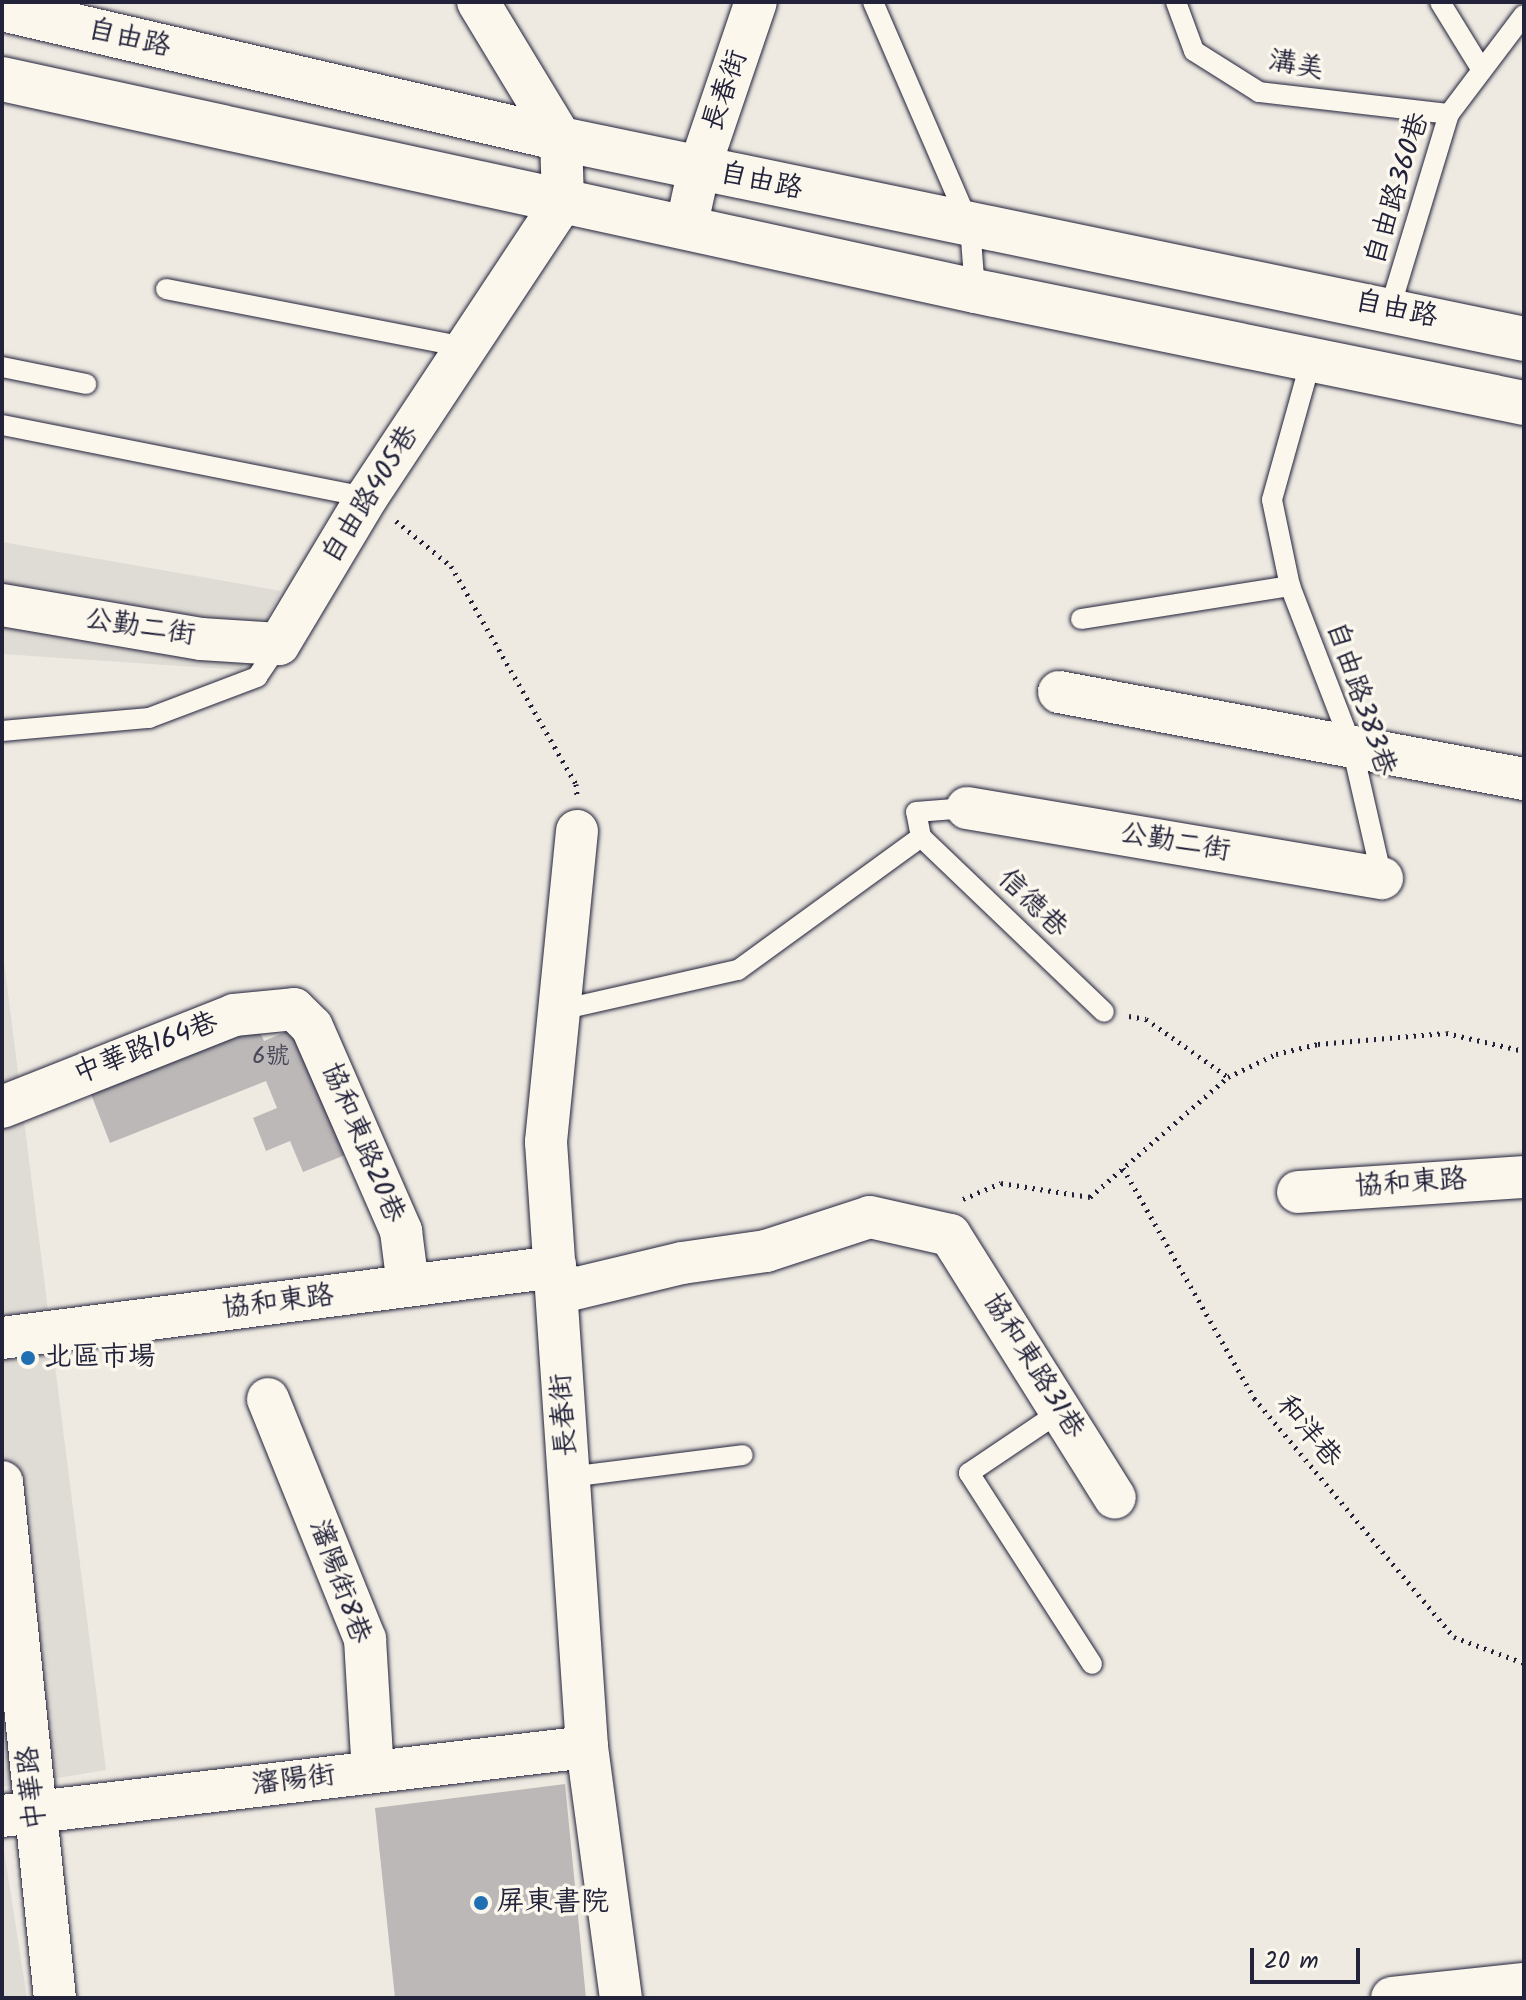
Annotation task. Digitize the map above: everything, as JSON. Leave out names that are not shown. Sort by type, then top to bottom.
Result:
[{"type":"street","points":[[478,2],[561,139],[563,201]]},
{"type":"street","name":"長春街","points":[[686,228],[699,169],[756,2]]},
{"type":"street","name":"自由路","points":[[2,9],[699,169],[970,226],[1390,308],[1524,339]]},
{"type":"street","points":[[2,79],[975,291],[1524,403]]},
{"type":"street","name":"自由路405巷","points":[[279,644],[367,497],[563,201]]},
{"type":"street","name":"公勤二街","points":[[2,605],[201,639],[279,644]]},
{"type":"street","points":[[1059,692],[1524,779]]},
{"type":"street","name":"公勤二街","points":[[967,808],[1382,878]]},
{"type":"street","name":"長春街","points":[[577,831],[546,1142],[587,1747],[621,1998]]},
{"type":"street","name":"中華路164巷","points":[[2,1107],[234,1015],[294,1009]]},
{"type":"street","name":"協和東路20巷","points":[[294,1009],[312,1027],[401,1231],[408,1286]]},
{"type":"street","name":"協和東路","points":[[1298,1192],[1524,1177]]},
{"type":"street","name":"協和東路","points":[[2,1338],[408,1286],[556,1280],[682,1263],[766,1251],[870,1217],[950,1235]]},
{"type":"street","name":"協和東路31巷","points":[[950,1235],[1115,1498]]},
{"type":"street","name":"瀋陽街8巷","points":[[268,1399],[365,1639],[373,1772]]},
{"type":"street","name":"中華路","points":[[2,1482],[19,1814],[55,1998]]},
{"type":"street","name":"瀋陽街","points":[[19,1814],[587,1747]]},
{"type":"street","points":[[1392,1998],[1524,1984]]},
{"type":"lane","points":[[873,2],[970,226],[975,291]]},
{"type":"lane","name":"溝美","points":[[1176,2],[1194,51],[1259,92],[1449,114]]},
{"type":"lane","points":[[1440,2],[1480,67]]},
{"type":"lane","name":"自由路360巷","points":[[1390,308],[1449,114],[1480,67],[1524,15]]},
{"type":"lane","points":[[166,289],[465,347]]},
{"type":"lane","name":"自由路383巷","points":[[1311,360],[1272,500],[1290,586],[1352,747],[1382,878]]},
{"type":"lane","points":[[2,367],[86,384]]},
{"type":"lane","points":[[2,425],[367,497]]},
{"type":"lane","points":[[1081,619],[1290,586]]},
{"type":"lane","points":[[2,731],[149,718],[257,677],[279,644]]},
{"type":"lane","points":[[560,1010],[738,970],[921,837],[916,812],[967,808]]},
{"type":"lane","name":"信德巷","points":[[921,837],[1104,1012]]},
{"type":"lane","points":[[1061,1411],[969,1473],[1092,1664]]},
{"type":"lane","points":[[569,1477],[743,1455]]},
{"type":"path","points":[[367,497],[451,566],[576,784],[577,831]]},
{"type":"path","points":[[1104,1012],[1146,1019],[1228,1077]]},
{"type":"path","points":[[950,1235],[957,1201],[1001,1183],[1090,1197],[1228,1077],[1276,1054],[1318,1044],[1446,1033],[1524,1051]]},
{"type":"path","name":"和洋巷","points":[[1123,1168],[1254,1398],[1454,1637],[1524,1663]]},
{"type":"shaded area","points":[[2,542],[281,591],[241,670],[2,654]]},
{"type":"shaded area","name":"北區市場","points":[[2,946],[106,1770],[2,1787]]},
{"type":"shaded area","points":[[4,1851],[27,1998],[2,1998]]},
{"type":"building","points":[[254,1018],[264,1041],[295,1028],[345,1155],[303,1172],[290,1141],[266,1151],[253,1118],[277,1108],[266,1081],[110,1143],[87,1084]]},
{"type":"building","name":"屏東書院","points":[[565,1784],[586,1998],[395,1998],[375,1808]]},
{"type":"place","name":"北區市場","points":[[28,1358]]},
{"type":"place","name":"屏東書院","points":[[481,1903]]}]
